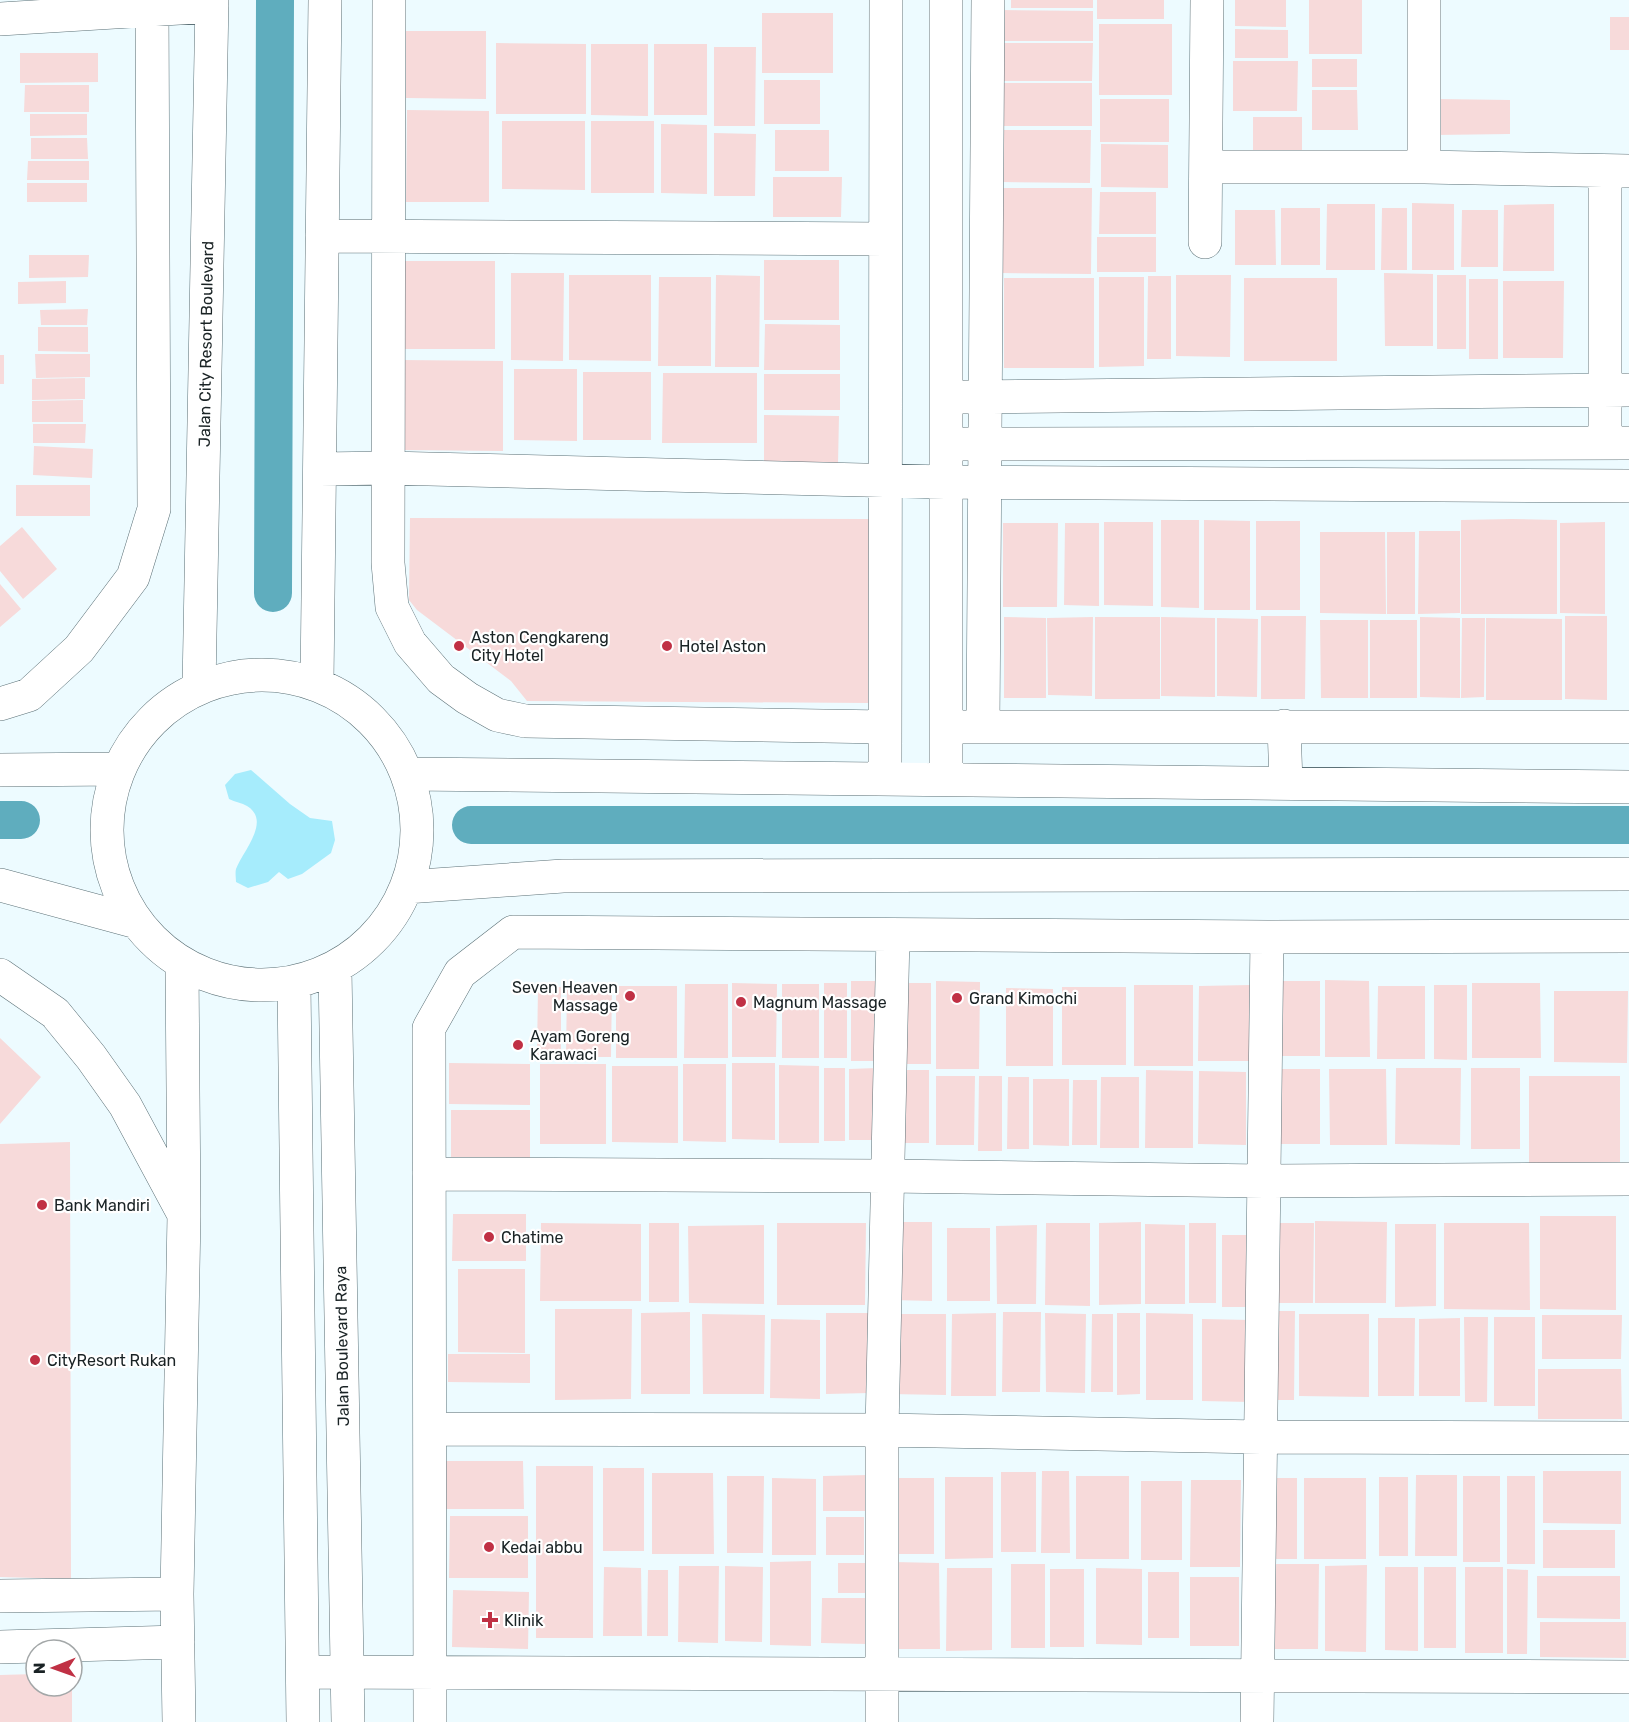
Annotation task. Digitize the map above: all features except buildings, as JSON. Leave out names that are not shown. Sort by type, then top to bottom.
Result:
[{"type":"street","points":[[317,683],[325,0]]},
{"type":"street","points":[[389,0],[388,563],[392,607],[410,643],[441,679],[467,698],[497,715],[525,721],[885,727]]},
{"type":"street","points":[[885,779],[886,0]]},
{"type":"street","points":[[946,0],[946,779]]},
{"type":"street","points":[[983,727],[988,0]]},
{"type":"street","points":[[1205,242],[1207,0]]},
{"type":"street","points":[[1424,0],[1424,167]]},
{"type":"street","points":[[0,19],[152,5],[212,3]]},
{"type":"street","name":"Jalan City Resort Boulevard","points":[[200,687],[212,3]]},
{"type":"street","points":[[0,704],[29,695],[79,649],[133,577],[154,508],[152,5]]},
{"type":"street","points":[[946,91],[988,89]]},
{"type":"street","points":[[945,444],[1617,443],[1617,171],[1424,167],[1206,167]]},
{"type":"street","points":[[322,236],[885,239]]},
{"type":"street","points":[[945,397],[1617,390]]},
{"type":"street","points":[[320,469],[388,468],[985,483],[1629,486]]},
{"type":"street","points":[[275,675],[317,683],[344,697],[370,718],[392,744],[407,774],[416,812],[416,831],[415,850],[406,887],[395,910],[377,938],[359,955],[335,970],[294,984],[259,987],[232,984],[210,977],[182,964],[158,945],[137,922],[118,887],[108,848],[108,808],[119,769],[139,736],[166,707],[200,687],[237,676],[275,675]]},
{"type":"street","points":[[1284,726],[1286,783]]},
{"type":"street","points":[[946,727],[1629,727]]},
{"type":"street","points":[[0,770],[119,769]]},
{"type":"street","points":[[407,774],[1629,786]]},
{"type":"street","points":[[406,887],[563,876],[1629,874]]},
{"type":"street","points":[[0,885],[137,922]]},
{"type":"street","points":[[430,1722],[429,1028],[460,973],[513,932],[1267,937],[1629,936]]},
{"type":"street","points":[[882,1722],[882,1430],[893,934]]},
{"type":"street","points":[[1257,1722],[1267,937]]},
{"type":"street","points":[[179,1722],[177,1594],[184,1215],[182,964]]},
{"type":"street","name":"Jalan Boulevard Raya","points":[[335,970],[348,1722]]},
{"type":"street","points":[[0,975],[55,1013],[91,1057],[125,1105],[184,1215]]},
{"type":"street","points":[[294,984],[303,1722]]},
{"type":"street","points":[[429,1174],[1264,1180],[1629,1179]]},
{"type":"street","points":[[430,1429],[882,1430],[1261,1437],[1629,1438]]},
{"type":"street","points":[[0,1596],[177,1594]]},
{"type":"street","points":[[0,1647],[178,1642]]},
{"type":"street","points":[[303,1672],[1629,1677]]},
{"type":"shaded area","points":[[251,770],[310,818],[332,821],[335,840],[331,853],[302,874],[288,879],[279,872],[268,882],[248,888],[236,882],[236,871],[253,837],[257,820],[254,812],[247,806],[229,799],[225,785],[235,774]]},
{"type":"waterway","points":[[273,593],[275,0]]},
{"type":"waterway","points":[[0,820],[21,820]]},
{"type":"waterway","points":[[471,825],[1629,825]]},
{"type":"place","name":"Aston Cengkareng City Hotel","points":[[459,646]]},
{"type":"place","name":"Hotel Aston","points":[[667,646]]},
{"type":"place","name":"Seven Heaven Massage","points":[[630,996]]},
{"type":"place","name":"Grand Kimochi","points":[[957,998]]},
{"type":"place","name":"Magnum Massage","points":[[741,1002]]},
{"type":"place","name":"Ayam Goreng Karawaci","points":[[518,1045]]},
{"type":"place","name":"Bank Mandiri","points":[[42,1205]]},
{"type":"place","name":"Chatime","points":[[489,1237]]},
{"type":"place","name":"CityResort Rukan","points":[[35,1360]]},
{"type":"place","name":"Kedai abbu","points":[[489,1547]]},
{"type":"place","name":"Klinik","points":[[490,1620]]}]
